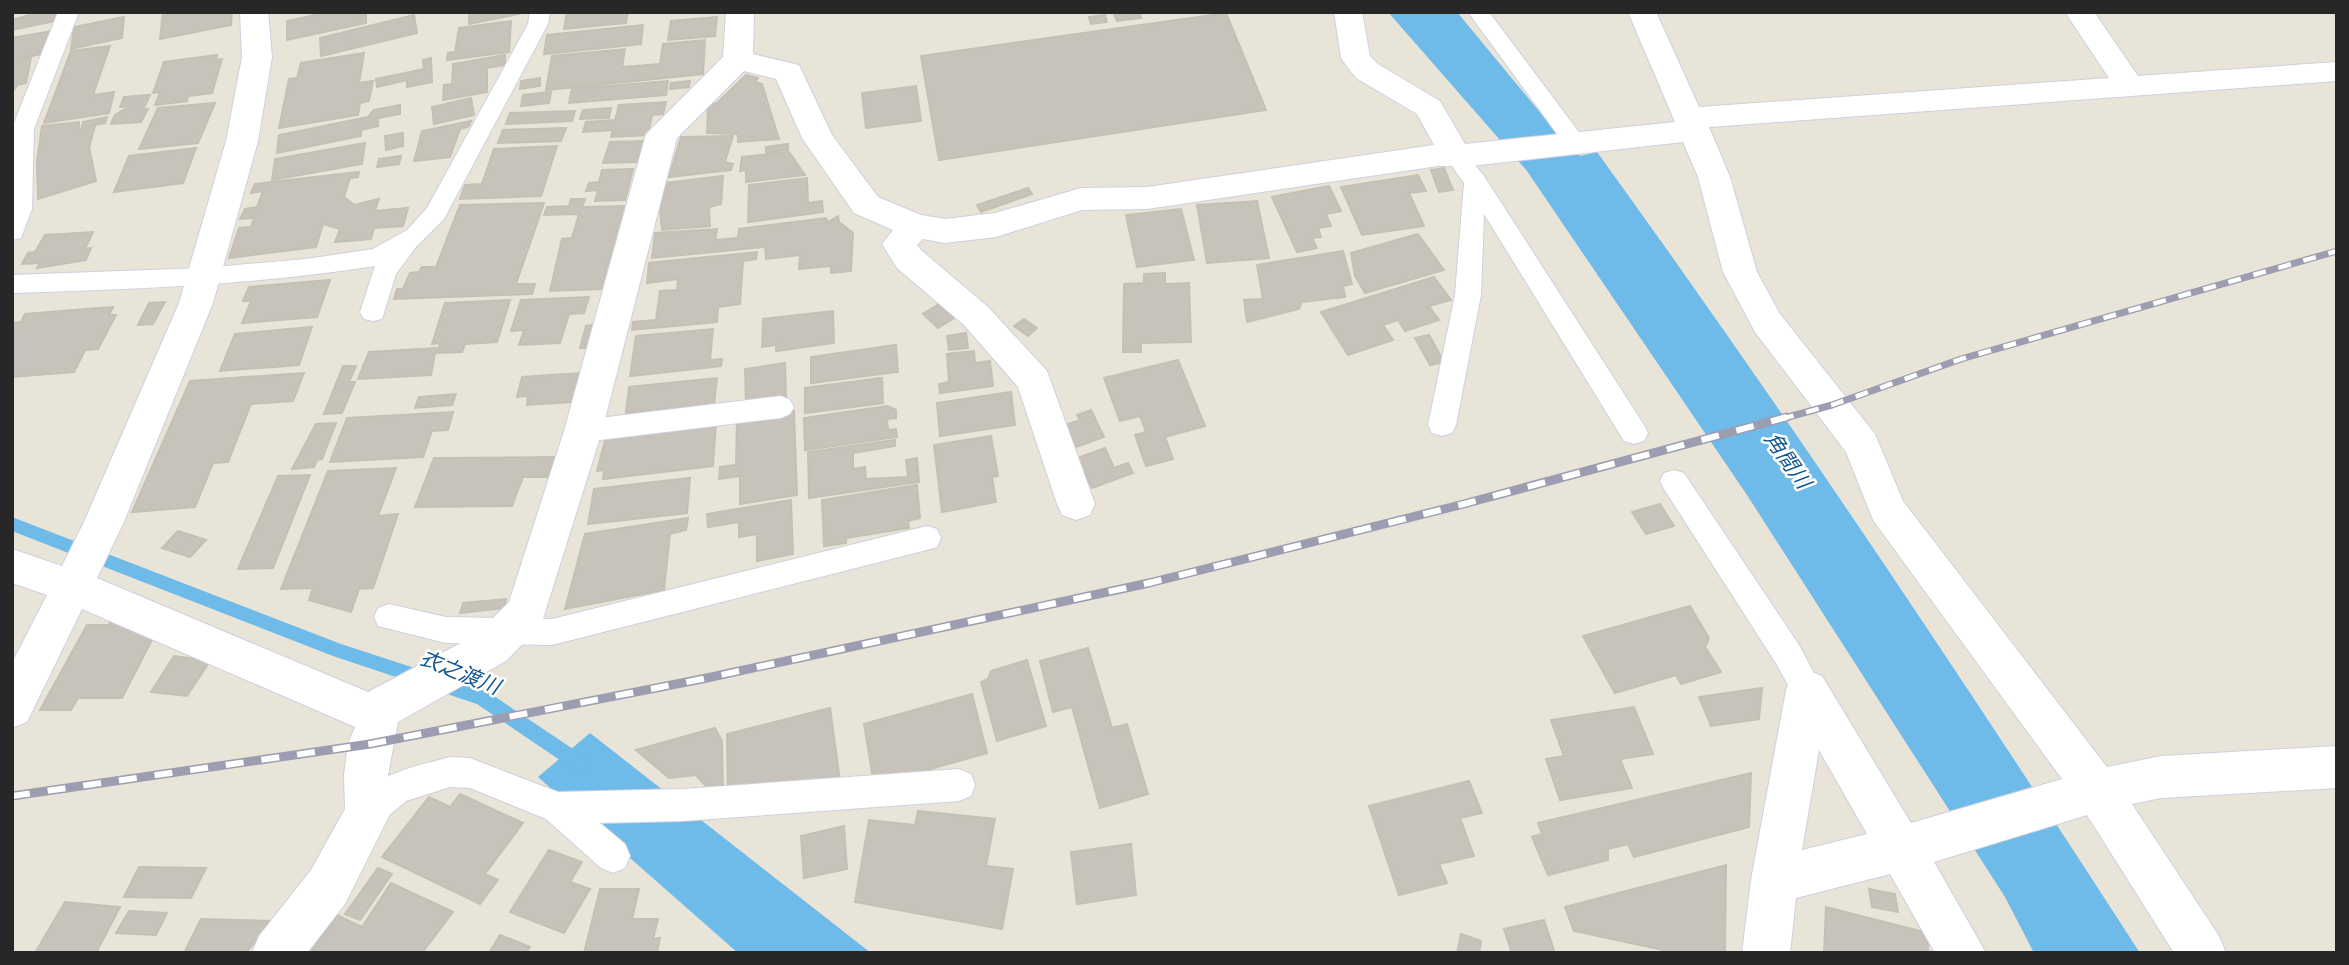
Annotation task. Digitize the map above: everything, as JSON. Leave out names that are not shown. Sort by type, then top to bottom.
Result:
[{"type":"street","points":[[12,708],[103,524],[204,277],[242,141],[257,57],[254,12]]},
{"type":"street","points":[[276,953],[328,887],[368,812],[366,775],[370,744],[380,710],[499,640],[526,612],[583,431],[662,134],[738,60],[740,12]]},
{"type":"street","points":[[1348,12],[1356,58],[1367,71],[1429,108],[1468,164]]},
{"type":"street","points":[[1642,12],[1714,177],[1740,272],[1767,323],[1862,445],[1887,509],[2202,953]]},
{"type":"street","points":[[2079,12],[2130,86]]},
{"type":"street","points":[[738,60],[788,72],[820,64]]},
{"type":"street","points":[[788,72],[818,138],[866,205],[915,226],[945,231],[996,225],[1081,199],[1147,198],[1438,155],[1468,164],[1693,124],[2337,71]]},
{"type":"street","points":[[915,226],[899,244],[909,259],[975,316],[1034,381],[1076,504]]},
{"type":"street","points":[[12,566],[75,582],[380,710]]},
{"type":"street","points":[[1807,690],[1908,847],[1962,953]]},
{"type":"street","points":[[1766,953],[1774,880],[1807,690]]},
{"type":"street","points":[[1774,880],[1908,847],[2090,793],[2161,777],[2337,767]]},
{"type":"lane","points":[[12,232],[20,209],[23,129],[69,12]]},
{"type":"lane","points":[[373,312],[385,271],[443,201],[538,24],[540,12]]},
{"type":"lane","points":[[1478,12],[1572,144]]},
{"type":"lane","points":[[1441,425],[1468,295],[1473,191],[1468,164]]},
{"type":"lane","points":[[1468,164],[1634,433]]},
{"type":"lane","points":[[12,284],[204,277],[306,268],[379,257],[416,236]]},
{"type":"lane","points":[[583,431],[781,407]]},
{"type":"lane","points":[[1674,481],[1788,655],[1807,690]]},
{"type":"lane","points":[[389,617],[499,640],[552,632],[927,538]]},
{"type":"lane","points":[[368,812],[396,788],[450,772],[470,773],[565,807],[683,805],[959,785]]},
{"type":"lane","points":[[565,807],[614,856]]},
{"type":"water","name":"角間川","points":[[1388,12],[1457,12],[1567,145],[1580,156],[1597,152],[1874,549],[2140,953],[2034,953],[2005,897],[1747,495],[1527,171]]},
{"type":"water","points":[[590,733],[871,953],[738,953],[538,777]]},
{"type":"building","points":[[39,12],[56,12],[55,21],[12,30],[12,20]]},
{"type":"building","points":[[163,12],[232,12],[231,25],[160,39]]},
{"type":"building","points":[[329,12],[366,12],[366,23],[287,40],[287,21]]},
{"type":"building","points":[[469,12],[519,12],[519,14],[469,24]]},
{"type":"building","points":[[567,12],[628,12],[626,23],[564,29]]},
{"type":"building","points":[[1139,12],[1141,18],[1117,21],[1114,14]]},
{"type":"building","points":[[1226,13],[1266,110],[939,160],[921,56]]},
{"type":"building","points":[[414,15],[417,33],[321,56],[320,38]]},
{"type":"building","points":[[1105,15],[1107,22],[1091,24],[1089,17]]},
{"type":"building","points":[[124,17],[122,38],[71,49],[74,27]]},
{"type":"building","points":[[717,17],[715,36],[668,40],[671,21]]},
{"type":"building","points":[[511,21],[509,52],[447,60],[448,53],[455,52],[459,28]]},
{"type":"building","points":[[643,25],[641,44],[544,54],[547,35]]},
{"type":"building","points":[[51,31],[42,54],[12,60],[12,38]]},
{"type":"building","points":[[705,40],[703,74],[546,90],[552,56],[625,49],[622,67],[660,64],[663,44]]},
{"type":"building","points":[[110,46],[93,95],[114,92],[109,113],[44,123],[71,51]]},
{"type":"building","points":[[364,53],[359,83],[373,81],[369,101],[360,103],[358,115],[279,128],[289,79],[297,78],[301,63]]},
{"type":"building","points":[[217,55],[216,60],[222,59],[212,93],[188,96],[187,101],[155,105],[160,92],[153,93],[164,62]]},
{"type":"building","points":[[505,55],[505,65],[487,68],[487,92],[443,100],[444,85],[452,84],[453,64]]},
{"type":"building","points":[[31,57],[26,83],[17,85],[12,93],[12,61]]},
{"type":"building","points":[[431,58],[432,82],[407,87],[407,80],[377,87],[376,79],[424,69],[423,60]]},
{"type":"building","points":[[746,75],[758,78],[755,82],[762,84],[779,139],[738,142],[738,134],[707,133],[708,105],[717,103]]},
{"type":"building","points":[[540,78],[540,86],[520,89],[521,81]]},
{"type":"building","points":[[668,81],[666,95],[569,103],[572,89]]},
{"type":"building","points":[[690,81],[689,87],[670,89],[671,83]]},
{"type":"building","points":[[916,86],[921,121],[866,128],[862,93]]},
{"type":"building","points":[[551,92],[549,103],[521,106],[523,95]]},
{"type":"building","points":[[150,95],[143,110],[148,109],[141,122],[111,124],[115,115],[130,106],[120,107],[124,97]]},
{"type":"building","points":[[471,98],[474,115],[434,124],[432,107]]},
{"type":"building","points":[[666,102],[663,114],[652,115],[648,135],[611,137],[613,130],[583,132],[586,122],[615,120],[619,105]]},
{"type":"building","points":[[215,103],[198,143],[139,149],[158,108]]},
{"type":"building","points":[[400,105],[400,114],[378,118],[378,126],[361,130],[361,136],[277,153],[279,135],[368,117],[374,110]]},
{"type":"building","points":[[611,108],[609,118],[580,119],[583,110]]},
{"type":"building","points":[[575,111],[572,121],[506,124],[510,113]]},
{"type":"building","points":[[107,117],[105,123],[82,127],[83,122]]},
{"type":"building","points":[[471,121],[468,127],[460,129],[450,157],[414,161],[422,131]]},
{"type":"building","points":[[79,122],[79,129],[95,126],[89,147],[96,181],[38,199],[37,161],[42,126]]},
{"type":"building","points":[[566,128],[561,141],[498,143],[503,130]]},
{"type":"building","points":[[403,133],[403,146],[386,150],[385,136]]},
{"type":"building","points":[[733,136],[725,162],[733,164],[731,170],[669,177],[681,137]]},
{"type":"building","points":[[643,141],[637,162],[603,163],[610,142]]},
{"type":"building","points":[[365,143],[362,164],[272,180],[275,159]]},
{"type":"building","points":[[788,144],[788,150],[766,153],[766,147]]},
{"type":"building","points":[[557,146],[541,196],[460,199],[465,185],[482,184],[494,149]]},
{"type":"building","points":[[196,148],[183,183],[114,192],[129,156]]},
{"type":"building","points":[[789,152],[805,175],[746,182],[746,170],[740,171],[742,157]]},
{"type":"building","points":[[401,156],[399,164],[377,167],[379,159]]},
{"type":"building","points":[[1444,168],[1453,190],[1439,192],[1431,170]]},
{"type":"building","points":[[633,169],[625,200],[595,201],[598,190],[586,191],[589,183],[599,182],[602,170]]},
{"type":"building","points":[[359,172],[358,177],[350,178],[344,197],[354,205],[379,199],[375,211],[408,208],[403,226],[374,228],[371,239],[335,242],[340,229],[323,224],[316,247],[229,258],[239,228],[251,227],[254,218],[240,219],[245,209],[257,207],[263,191],[251,193],[255,184]]},
{"type":"building","points":[[1418,175],[1426,191],[1409,193],[1424,226],[1362,235],[1341,187]]},
{"type":"building","points":[[723,176],[721,204],[709,207],[710,226],[662,230],[660,208],[666,183]]},
{"type":"building","points":[[807,178],[808,203],[822,201],[823,212],[748,222],[749,185]]},
{"type":"building","points":[[1329,186],[1341,211],[1326,214],[1331,226],[1318,228],[1321,237],[1312,238],[1317,248],[1297,252],[1272,197]]},
{"type":"building","points":[[1028,188],[1032,194],[981,212],[977,205]]},
{"type":"building","points":[[571,199],[585,199],[582,207],[624,206],[601,289],[550,291],[562,239],[572,238],[579,214],[544,215],[547,207],[569,206]]},
{"type":"building","points":[[1257,201],[1269,258],[1207,263],[1197,205]]},
{"type":"building","points":[[544,203],[516,284],[535,284],[532,294],[394,299],[397,289],[403,289],[410,273],[419,272],[422,267],[436,267],[460,205]]},
{"type":"building","points":[[1181,209],[1194,260],[1137,267],[1126,215]]},
{"type":"building","points":[[838,216],[839,222],[853,233],[851,271],[831,273],[831,266],[799,269],[800,255],[766,259],[765,247],[652,258],[655,233],[717,229],[715,240],[738,238],[739,229],[826,218],[828,222]]},
{"type":"building","points":[[93,232],[85,249],[91,248],[86,260],[37,268],[40,263],[22,264],[28,253],[35,252],[45,235]]},
{"type":"building","points":[[1418,234],[1444,270],[1365,293],[1355,276],[1351,253]]},
{"type":"building","points":[[1343,251],[1352,284],[1343,286],[1345,297],[1302,302],[1299,309],[1247,322],[1244,300],[1263,299],[1257,265]]},
{"type":"building","points":[[757,252],[756,259],[743,261],[740,304],[718,307],[717,322],[632,330],[633,322],[656,320],[660,291],[677,290],[678,279],[647,283],[649,263]]},
{"type":"building","points":[[1165,273],[1165,284],[1189,283],[1191,342],[1141,343],[1141,352],[1123,352],[1124,284],[1144,283],[1144,274]]},
{"type":"building","points":[[1434,277],[1451,300],[1429,306],[1439,320],[1405,331],[1398,320],[1383,325],[1393,340],[1348,355],[1321,312]]},
{"type":"building","points":[[330,280],[317,317],[242,323],[251,301],[243,301],[249,287]]},
{"type":"building","points":[[589,297],[584,313],[569,314],[560,343],[519,345],[524,330],[511,331],[521,300]]},
{"type":"building","points":[[510,300],[497,342],[465,344],[462,352],[437,353],[440,343],[432,344],[445,303]]},
{"type":"building","points":[[165,302],[153,324],[138,325],[149,303]]},
{"type":"building","points":[[939,304],[954,318],[938,328],[923,314]]},
{"type":"building","points":[[113,307],[109,315],[116,315],[98,349],[85,350],[74,372],[12,377],[12,323],[21,322],[25,314]]},
{"type":"building","points":[[833,311],[834,343],[776,351],[776,345],[762,347],[763,319]]},
{"type":"building","points":[[1024,319],[1037,328],[1028,336],[1014,326]]},
{"type":"building","points":[[592,325],[587,348],[580,348],[586,326]]},
{"type":"building","points":[[312,327],[299,365],[220,371],[235,334]]},
{"type":"building","points":[[713,329],[710,360],[722,359],[721,366],[630,376],[636,336]]},
{"type":"building","points":[[966,333],[968,348],[949,350],[947,336]]},
{"type":"building","points":[[1429,335],[1444,362],[1430,365],[1415,338]]},
{"type":"building","points":[[896,345],[898,372],[811,383],[811,357]]},
{"type":"building","points":[[436,348],[431,375],[358,379],[369,352]]},
{"type":"building","points":[[974,351],[975,363],[990,361],[993,386],[940,393],[939,384],[949,382],[947,354]]},
{"type":"building","points":[[1178,360],[1205,426],[1165,437],[1173,459],[1146,466],[1135,435],[1146,432],[1140,416],[1120,421],[1104,378]]},
{"type":"building","points":[[785,363],[786,397],[746,403],[745,369]]},
{"type":"building","points":[[343,366],[356,366],[349,382],[355,382],[342,413],[324,414]]},
{"type":"building","points":[[304,373],[293,401],[251,404],[228,462],[213,463],[195,507],[132,512],[190,381]]},
{"type":"building","points":[[579,373],[572,402],[527,405],[528,396],[517,397],[522,377]]},
{"type":"building","points":[[717,378],[714,404],[626,413],[629,387]]},
{"type":"building","points":[[882,378],[883,403],[805,413],[805,388]]},
{"type":"building","points":[[1011,392],[1015,425],[940,436],[937,403]]},
{"type":"building","points":[[456,394],[452,405],[415,408],[419,397]]},
{"type":"building","points":[[887,406],[896,410],[896,418],[887,419],[888,430],[896,429],[897,437],[805,450],[804,418]]},
{"type":"building","points":[[1091,410],[1104,437],[1076,447],[1065,425],[1080,420],[1077,415]]},
{"type":"building","points":[[794,411],[797,495],[740,504],[740,476],[719,479],[720,467],[736,465],[737,420]]},
{"type":"building","points":[[453,412],[448,430],[432,431],[423,457],[330,462],[347,418]]},
{"type":"building","points":[[336,423],[322,459],[317,460],[314,467],[292,469],[316,424]]},
{"type":"building","points":[[716,423],[713,466],[603,479],[604,470],[597,471],[606,437]]},
{"type":"building","points":[[991,436],[998,476],[992,477],[996,502],[942,512],[934,445]]},
{"type":"building","points":[[895,440],[895,446],[853,453],[853,469],[865,467],[866,479],[908,477],[906,460],[917,458],[919,482],[809,498],[808,452]]},
{"type":"building","points":[[1105,448],[1114,468],[1128,463],[1133,473],[1092,488],[1077,458]]},
{"type":"building","points":[[558,457],[551,477],[523,477],[512,506],[415,507],[434,458]]},
{"type":"building","points":[[396,468],[378,516],[398,514],[373,588],[359,589],[351,612],[309,600],[313,588],[281,589],[328,471]]},
{"type":"building","points":[[310,475],[273,568],[238,569],[278,476]]},
{"type":"building","points":[[690,478],[687,513],[588,524],[594,489]]},
{"type":"building","points":[[917,485],[920,518],[908,521],[909,528],[846,538],[846,543],[824,546],[822,500]]},
{"type":"building","points":[[791,500],[793,554],[757,561],[757,534],[739,537],[739,522],[708,527],[707,514]]},
{"type":"building","points":[[1660,504],[1674,526],[1646,534],[1632,512]]},
{"type":"building","points":[[688,518],[686,530],[670,534],[664,590],[565,609],[585,534]]},
{"type":"building","points":[[178,531],[206,540],[190,557],[162,548]]},
{"type":"building","points":[[506,599],[504,608],[460,613],[463,603]]},
{"type":"building","points":[[1690,606],[1709,638],[1705,647],[1721,672],[1681,684],[1676,675],[1615,693],[1583,636]]},
{"type":"building","points":[[112,618],[155,634],[122,698],[78,698],[71,710],[40,710],[87,625],[109,625]]},
{"type":"building","points":[[1088,648],[1112,728],[1127,724],[1148,794],[1100,808],[1072,707],[1053,712],[1040,661]]},
{"type":"building","points":[[174,656],[210,661],[187,696],[151,692]]},
{"type":"building","points":[[1027,660],[1046,726],[997,741],[981,682],[988,679],[991,671]]},
{"type":"building","points":[[1762,688],[1759,719],[1711,726],[1699,697]]},
{"type":"building","points":[[972,694],[987,753],[874,785],[864,724]]},
{"type":"building","points":[[1634,707],[1653,754],[1620,759],[1632,788],[1560,800],[1546,759],[1564,756],[1551,720]]},
{"type":"building","points":[[830,708],[840,781],[728,803],[727,734]]},
{"type":"building","points":[[715,728],[722,741],[723,790],[711,792],[696,775],[669,778],[636,750]]},
{"type":"building","points":[[1751,773],[1749,827],[1634,857],[1628,844],[1608,849],[1608,860],[1548,875],[1532,837],[1542,834],[1538,823]]},
{"type":"building","points":[[1469,781],[1482,813],[1460,818],[1474,856],[1439,864],[1447,883],[1399,895],[1369,806]]},
{"type":"building","points":[[460,794],[523,823],[485,874],[498,880],[480,904],[382,857],[429,797],[450,807]]},
{"type":"building","points":[[918,811],[995,819],[986,866],[1013,869],[1002,929],[855,902],[869,820],[915,825]]},
{"type":"building","points":[[844,826],[847,869],[804,878],[801,836]]},
{"type":"building","points":[[1131,844],[1136,895],[1077,904],[1071,852]]},
{"type":"building","points":[[549,850],[582,862],[570,882],[590,889],[564,933],[510,912]]},
{"type":"building","points":[[1726,865],[1725,953],[1677,953],[1574,931],[1565,907]]},
{"type":"building","points":[[139,867],[206,868],[191,898],[124,897]]},
{"type":"building","points":[[378,868],[392,874],[360,920],[345,914]]},
{"type":"building","points":[[391,883],[453,912],[422,953],[310,953],[337,915],[362,927]]},
{"type":"building","points":[[600,889],[639,889],[632,919],[658,919],[653,939],[660,938],[657,953],[584,953]]},
{"type":"building","points":[[1869,889],[1895,894],[1898,912],[1872,907]]},
{"type":"building","points":[[65,902],[120,907],[96,953],[35,953]]},
{"type":"building","points":[[1826,907],[1928,933],[1928,953],[1824,953]]},
{"type":"building","points":[[129,911],[167,913],[156,935],[116,933]]},
{"type":"building","points":[[201,919],[271,921],[246,953],[184,953]]},
{"type":"building","points":[[1544,920],[1555,953],[1512,953],[1504,929]]},
{"type":"building","points":[[1461,934],[1481,941],[1479,953],[1457,953]]},
{"type":"building","points":[[500,935],[530,947],[526,953],[489,953]]},
{"type":"waterway","name":"衣之渡川","points":[[12,524],[339,651],[482,698],[582,765]]},
{"type":"railway","points":[[1781,419],[1832,405],[1961,359],[2337,251]]},
{"type":"railway","points":[[12,796],[370,744],[702,679],[1149,583],[1460,505],[1787,417]]}]
